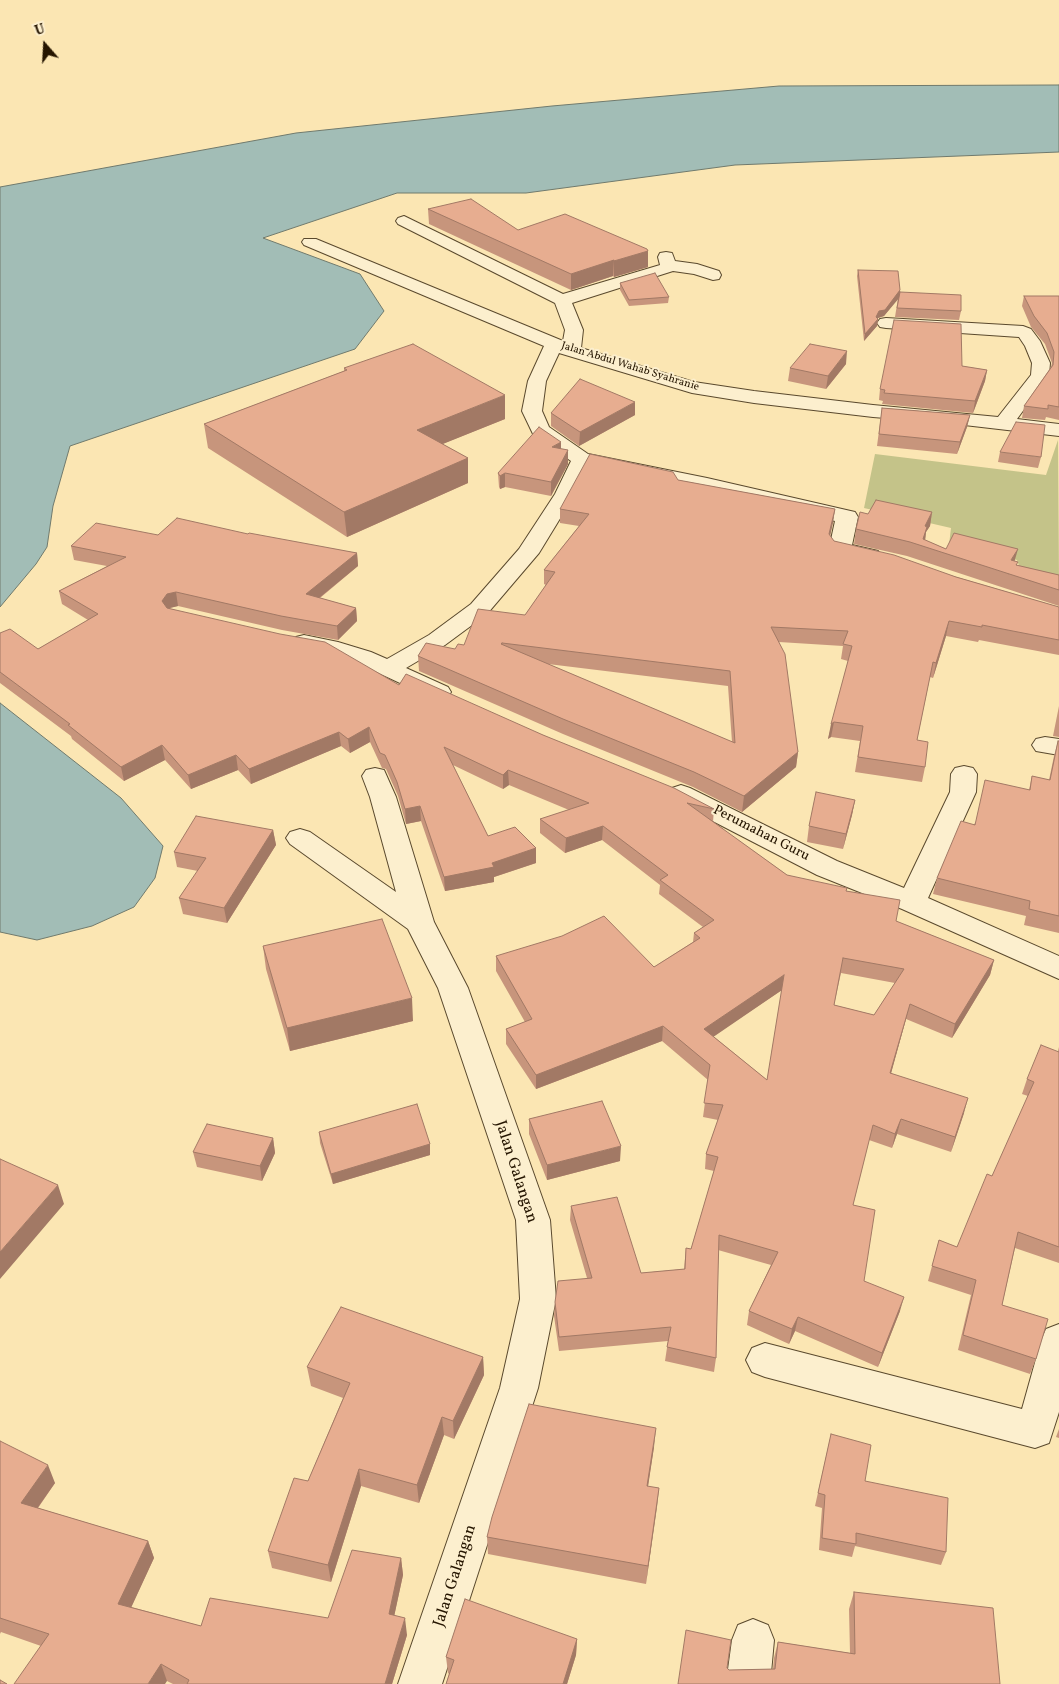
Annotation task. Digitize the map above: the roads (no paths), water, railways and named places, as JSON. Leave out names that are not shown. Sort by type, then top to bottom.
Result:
[{"type":"street","points":[[404,221],[562,300],[574,330],[536,381],[532,411],[540,430],[582,459],[707,484],[847,517],[840,549],[891,561]]},
{"type":"street","name":"Jalan Abdul Wahab Syahranie","points":[[310,242],[563,347],[692,387],[873,412],[1004,423],[1059,430]]},
{"type":"street","points":[[562,300],[666,268],[667,261],[713,275]]},
{"type":"street","points":[[886,323],[1017,330],[1025,333],[1034,345],[1041,363],[1040,376],[1004,423]]},
{"type":"street","points":[[387,669],[437,640],[479,609],[528,553],[565,494],[582,459]]},
{"type":"street","points":[[282,639],[330,647],[362,657],[457,700]]},
{"type":"street","points":[[912,902],[962,792],[964,774]]},
{"type":"street","points":[[374,776],[383,797],[419,922]]},
{"type":"street","name":"Perumahan Guru","points":[[657,785],[683,795],[828,868],[912,902],[1059,968]]},
{"type":"street","name":"Jalan Galangan","points":[[300,838],[419,922],[453,988],[533,1220],[538,1298],[519,1388],[420,1684]]},
{"type":"street","points":[[765,1360],[1036,1430],[1059,1341]]},
{"type":"street","points":[[748,1684],[753,1640]]},
{"type":"water","points":[[1059,85],[1059,152],[735,165],[526,193],[397,193],[263,238],[360,274],[384,311],[355,349],[70,446],[53,506],[47,547],[36,564],[0,607],[0,187],[296,133],[552,106],[779,86]]},
{"type":"water","points":[[0,703],[121,798],[163,846],[155,878],[134,907],[92,926],[37,940],[0,932]]}]
